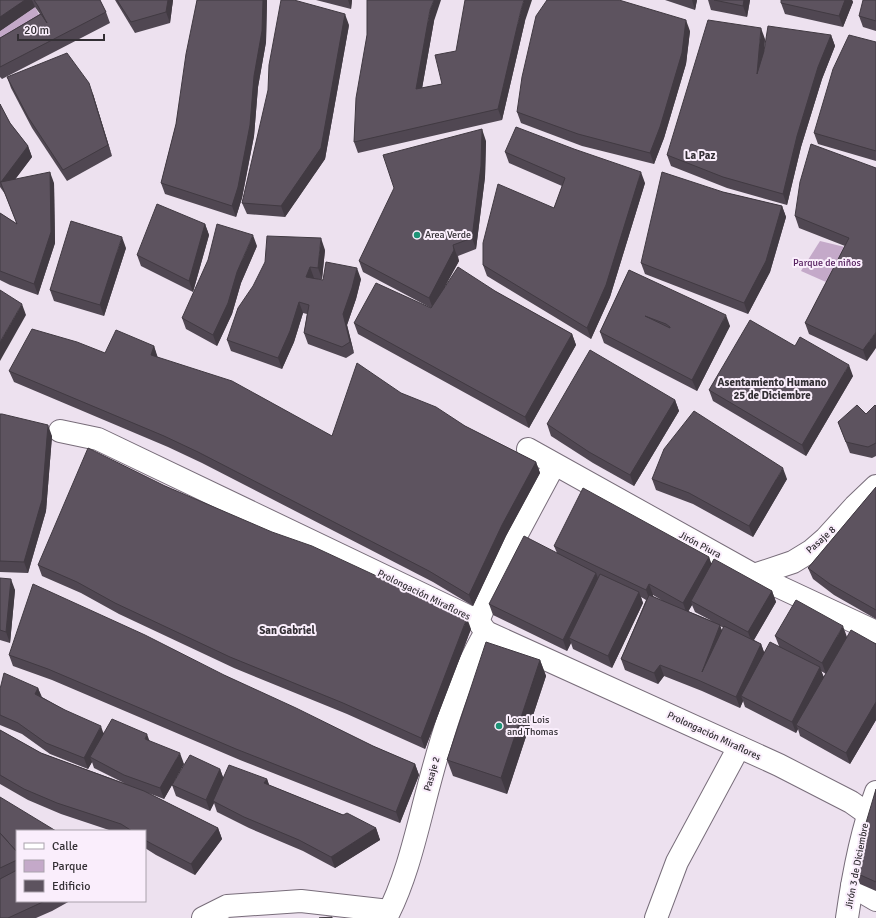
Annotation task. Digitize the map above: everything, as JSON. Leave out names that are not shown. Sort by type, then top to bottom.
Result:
[{"type":"street","name":"Prolongación Miraflores","points":[[60,431],[98,439],[482,626],[739,747],[851,802],[868,814]]},
{"type":"street","name":"Jirón Piura","points":[[528,449],[554,465],[754,575],[876,632]]},
{"type":"street","name":"Pasaje 2","points":[[388,915],[414,843],[431,774],[457,696],[475,651],[482,626],[509,549],[554,465]]},
{"type":"street","name":"Pasaje 8","points":[[754,575],[793,562],[811,551],[826,538],[855,506],[876,486]]},
{"type":"street","points":[[656,918],[677,862],[739,747]]},
{"type":"street","name":"Jirón 3 de Diciembre","points":[[847,918],[852,886],[868,814],[876,792]]},
{"type":"street","points":[[852,886],[876,900]]},
{"type":"street","points":[[204,918],[228,906],[302,901],[388,915]]},
{"type":"green space","points":[[35,7],[45,25],[0,52],[0,31]]},
{"type":"green space","name":"Parque de niños","points":[[820,241],[853,249],[835,286],[801,271]]},
{"type":"building","points":[[0,0],[25,0],[0,17]]},
{"type":"building","points":[[34,0],[100,0],[106,12],[0,67],[0,38],[41,14],[47,23]]},
{"type":"building","points":[[117,0],[168,0],[166,12],[131,22]]},
{"type":"building","points":[[197,0],[263,0],[262,31],[254,76],[250,125],[238,187],[232,206],[161,183],[176,124],[186,54]]},
{"type":"building","points":[[281,0],[294,0],[345,14],[321,148],[281,206],[242,203],[268,90],[269,65]]},
{"type":"building","points":[[367,0],[434,0],[430,10],[416,89],[442,84],[435,55],[456,51],[465,0],[524,0],[498,109],[354,142],[356,98],[367,35]]},
{"type":"building","points":[[547,0],[619,0],[686,20],[682,53],[660,127],[650,153],[578,134],[517,112],[522,77],[536,16]]},
{"type":"building","points":[[714,0],[744,0],[743,6]]},
{"type":"building","points":[[781,0],[845,0],[839,16],[781,3]]},
{"type":"building","points":[[863,0],[876,0],[876,21],[859,16]]},
{"type":"building","points":[[708,20],[761,28],[757,74],[764,51],[768,26],[831,35],[818,67],[797,136],[783,194],[723,177],[667,155]]},
{"type":"building","points":[[849,35],[876,42],[876,151],[814,133],[833,69]]},
{"type":"building","points":[[67,53],[89,83],[108,145],[63,170],[28,117],[7,77]]},
{"type":"building","points":[[0,104],[10,123],[28,146],[1,182],[50,172],[51,232],[34,284],[0,271],[0,213],[17,224],[0,181]]},
{"type":"building","points":[[516,127],[641,172],[606,285],[587,328],[483,265],[483,243],[498,184],[554,208],[565,178],[505,152]]},
{"type":"building","points":[[482,129],[481,166],[472,238],[453,245],[454,250],[429,298],[359,261],[394,188],[383,155]]},
{"type":"building","points":[[811,144],[876,168],[876,332],[863,350],[805,323],[849,238],[795,216],[800,182]]},
{"type":"building","points":[[662,172],[723,192],[782,206],[766,261],[744,303],[641,263]]},
{"type":"building","points":[[157,204],[205,224],[189,281],[137,255]]},
{"type":"building","points":[[71,221],[122,237],[100,305],[50,290]]},
{"type":"building","points":[[217,224],[253,235],[237,272],[228,303],[213,335],[182,318],[208,260]]},
{"type":"building","points":[[267,236],[321,238],[318,268],[310,267],[306,277],[323,280],[326,262],[357,268],[343,314],[350,342],[342,347],[304,333],[309,305],[299,302],[290,331],[278,358],[227,340],[238,308],[253,286],[265,262]]},
{"type":"building","points":[[458,267],[495,291],[572,334],[525,417],[354,323],[376,283],[431,308]]},
{"type":"building","points":[[629,270],[726,315],[692,380],[600,332]],"holes":[[[645,316],[666,324],[670,328]]]},
{"type":"building","points":[[0,290],[22,304],[0,342]]},
{"type":"building","points":[[750,320],[795,346],[800,337],[849,365],[802,445],[709,390]]},
{"type":"building","points":[[32,329],[77,342],[105,353],[116,330],[154,346],[151,355],[232,381],[332,436],[357,363],[401,393],[436,407],[465,426],[536,462],[502,525],[469,595],[429,571],[198,452],[164,436],[9,371]]},
{"type":"building","points":[[590,350],[675,400],[630,475],[589,452],[547,424]]},
{"type":"building","points":[[857,405],[866,414],[875,405],[876,406],[876,443],[868,447],[846,442],[838,422]]},
{"type":"building","points":[[694,411],[783,468],[749,526],[689,493],[652,479],[664,449]]},
{"type":"building","points":[[0,414],[48,425],[42,500],[24,562],[0,561]]},
{"type":"building","points":[[88,448],[165,486],[272,532],[312,546],[467,618],[421,738],[343,703],[230,657],[115,603],[77,582],[38,565]]},
{"type":"building","points":[[876,487],[876,610],[830,584],[808,568]]},
{"type":"building","points":[[583,488],[709,557],[683,603],[649,584],[646,590],[554,546]]},
{"type":"building","points":[[524,536],[596,573],[563,640],[489,604]]},
{"type":"building","points":[[714,559],[772,591],[748,632],[691,601]]},
{"type":"building","points":[[600,574],[639,592],[608,656],[569,638]]},
{"type":"building","points":[[0,578],[11,579],[6,632],[0,630]]},
{"type":"building","points":[[33,584],[145,635],[224,675],[373,746],[415,764],[396,812],[236,749],[48,669],[9,655]]},
{"type":"building","points":[[649,595],[720,625],[702,672],[724,626],[761,644],[736,697],[660,665],[654,673],[621,659]]},
{"type":"building","points":[[796,600],[843,626],[822,663],[775,636]]},
{"type":"building","points":[[851,630],[876,644],[876,702],[846,753],[796,725]]},
{"type":"building","name":"Local Lois and Thomas","points":[[486,642],[540,660],[501,778],[447,760]]},
{"type":"building","points":[[770,642],[820,667],[792,722],[741,696]]},
{"type":"building","points":[[4,673],[38,688],[35,694],[65,710],[101,726],[84,758],[46,743],[18,723],[0,715],[0,689]]},
{"type":"building","points":[[112,719],[147,734],[145,739],[180,753],[160,788],[124,775],[90,757]]},
{"type":"building","points":[[0,730],[41,753],[144,791],[218,828],[191,864],[146,841],[146,830],[130,830],[121,824],[57,803],[24,789],[0,775]]},
{"type":"building","points":[[190,755],[220,769],[206,800],[172,785]]},
{"type":"building","points":[[229,765],[267,779],[264,783],[343,815],[347,813],[376,828],[331,857],[299,840],[244,817],[213,801]]},
{"type":"building","points":[[876,789],[876,882],[856,873],[865,826]]},
{"type":"building","points":[[0,797],[54,830],[16,830],[16,851],[0,833]]},
{"type":"building","points":[[0,833],[16,851],[16,860],[0,868]]},
{"type":"building","points":[[16,871],[16,902],[43,902],[8,918],[0,918],[0,879]]},
{"type":"place","name":"Area Verde","points":[[417,235]]},
{"type":"place","name":"Local Lois and Thomas","points":[[499,726]]},
{"type":"district","name":"La Paz","points":[[700,155]]},
{"type":"district","name":"Asentamiento Humano 25 de Diciembre","points":[[772,388]]},
{"type":"district","name":"San Gabriel","points":[[287,630]]}]
